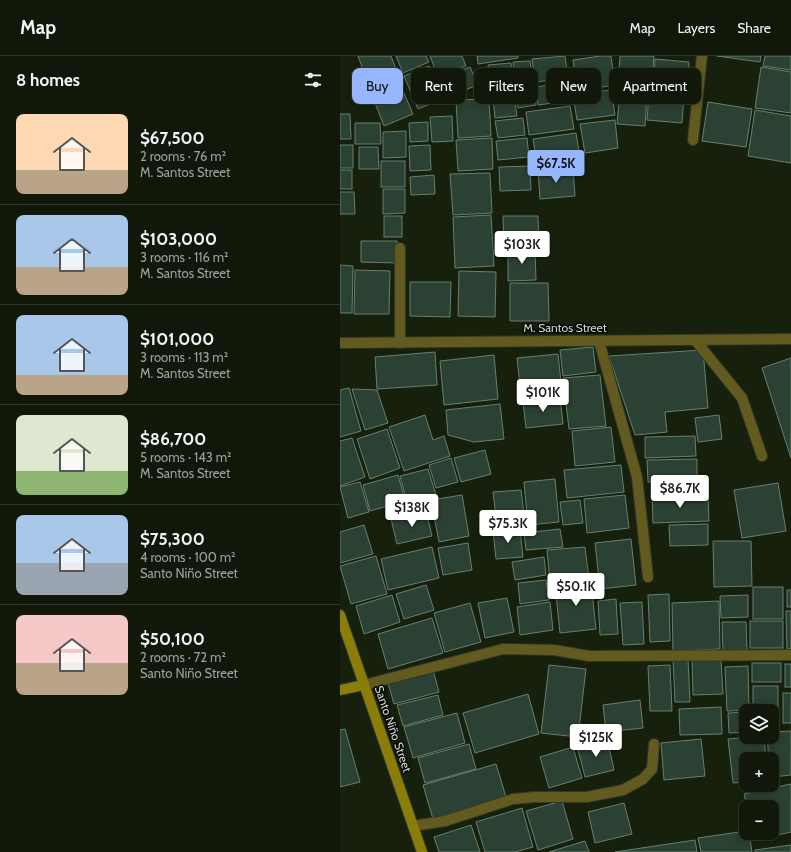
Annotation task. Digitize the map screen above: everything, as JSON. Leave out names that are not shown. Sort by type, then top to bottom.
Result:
[{"type":"main road","name":"Santo Niño Street","points":[[340,615],[422,852]]},
{"type":"main road","points":[[340,690],[364,685]]},
{"type":"street","points":[[693,140],[702,56]]},
{"type":"street","points":[[400,248],[400,342]]},
{"type":"street","name":"M. Santos Street","points":[[340,343],[791,339]]},
{"type":"street","points":[[696,340],[742,398],[762,456]]},
{"type":"street","points":[[599,341],[637,477],[648,578]]},
{"type":"street","points":[[364,685],[502,649],[554,650],[589,656],[791,654]]},
{"type":"street","points":[[413,826],[445,821],[512,799],[536,796],[587,797],[623,790],[643,779],[652,769],[654,744]]},
{"type":"building","points":[[358,56],[391,56],[396,68],[362,68]]},
{"type":"building","points":[[396,56],[426,56],[429,62],[415,68],[411,68],[411,70],[403,73],[403,68],[401,68]]},
{"type":"building","points":[[430,56],[462,56],[466,66],[461,68],[435,68]]},
{"type":"building","points":[[477,56],[518,56],[518,58],[478,64]]},
{"type":"building","points":[[565,56],[567,68],[546,68],[546,81],[538,82],[538,68],[533,68],[532,59]]},
{"type":"building","points":[[611,56],[613,68],[609,68],[609,86],[601,87],[601,68],[574,68],[573,60]]},
{"type":"building","points":[[620,56],[654,56],[653,68],[619,68]]},
{"type":"building","points":[[717,56],[761,56],[760,62]]},
{"type":"building","points":[[765,56],[791,56],[791,70],[763,66]]},
{"type":"building","points":[[655,59],[689,62],[689,68],[654,68]]},
{"type":"building","points":[[530,61],[531,68],[514,68],[513,62]]},
{"type":"building","points":[[511,63],[511,68],[488,68],[488,65]]},
{"type":"building","points":[[470,67],[474,76],[474,86],[466,90],[466,69]]},
{"type":"building","points":[[761,67],[791,72],[791,113],[755,108]]},
{"type":"building","points":[[411,73],[411,92],[404,76]]},
{"type":"building","points":[[546,86],[546,104],[538,105],[538,87]]},
{"type":"building","points":[[609,90],[609,104],[613,104],[615,115],[577,120],[574,104],[601,104],[601,91]]},
{"type":"building","points":[[403,91],[413,114],[384,126],[375,104],[403,104]]},
{"type":"building","points":[[474,99],[474,104],[489,104],[491,136],[458,138],[456,104],[466,104],[466,100]]},
{"type":"building","points":[[708,102],[752,109],[746,147],[702,141]]},
{"type":"building","points":[[416,104],[430,104],[418,109]]},
{"type":"building","points":[[494,104],[515,104],[517,116],[495,118]]},
{"type":"building","points":[[518,104],[536,104],[536,105],[518,108]]},
{"type":"building","points":[[619,104],[646,104],[645,126],[617,124]]},
{"type":"building","points":[[648,104],[683,104],[682,123],[647,120]]},
{"type":"building","points":[[570,106],[574,129],[529,135],[526,112]]},
{"type":"building","points":[[755,110],[791,116],[791,163],[748,156]]},
{"type":"building","points":[[340,114],[350,114],[351,139],[340,139]]},
{"type":"building","points":[[452,116],[453,141],[432,142],[430,117]]},
{"type":"building","points":[[523,118],[525,135],[498,138],[495,121]]},
{"type":"building","points":[[615,120],[618,148],[585,153],[580,124]]},
{"type":"building","points":[[428,122],[428,141],[410,142],[409,123]]},
{"type":"building","points":[[355,123],[380,123],[381,144],[355,144]]},
{"type":"building","points":[[406,131],[406,157],[383,158],[383,132]]},
{"type":"building","points":[[576,133],[580,158],[537,164],[533,139]]},
{"type":"building","points":[[492,138],[493,169],[458,171],[456,140]]},
{"type":"building","points":[[527,138],[529,157],[498,160],[496,141]]},
{"type":"building","points":[[340,145],[353,145],[353,168],[340,168]]},
{"type":"building","points":[[430,145],[431,170],[410,171],[409,146]]},
{"type":"building","points":[[359,147],[378,147],[379,169],[359,169]]},
{"type":"building","points":[[381,161],[405,161],[405,187],[381,187]]},
{"type":"building","points":[[530,166],[531,190],[500,191],[499,167]]},
{"type":"building","points":[[573,168],[575,196],[540,199],[538,171]]},
{"type":"building","points":[[340,170],[352,170],[352,189],[340,189]]},
{"type":"building","points":[[490,173],[492,213],[453,215],[450,174]]},
{"type":"building","points":[[434,175],[435,194],[411,195],[410,177]]},
{"type":"building","points":[[383,189],[405,189],[405,213],[383,214]]},
{"type":"building","points":[[340,192],[354,192],[355,214],[340,214]]},
{"type":"building","points":[[491,215],[494,266],[455,268],[453,217]]},
{"type":"building","points":[[384,216],[402,216],[402,237],[384,237]]},
{"type":"building","points":[[503,216],[538,216],[539,245],[504,246]]},
{"type":"building","points":[[361,241],[397,241],[397,263],[361,262]]},
{"type":"building","points":[[508,250],[535,250],[536,280],[508,281]]},
{"type":"building","points":[[340,265],[353,266],[352,313],[340,313]]},
{"type":"building","points":[[355,270],[390,271],[389,314],[354,314]]},
{"type":"building","points":[[459,271],[496,272],[495,317],[458,316]]},
{"type":"building","points":[[410,282],[451,282],[450,317],[410,316]]},
{"type":"building","points":[[510,283],[548,283],[549,321],[510,321]]},
{"type":"building","points":[[593,347],[596,372],[563,376],[560,350]]},
{"type":"building","points":[[703,350],[708,408],[665,412],[667,432],[635,435],[609,356]]},
{"type":"building","points":[[435,352],[437,385],[377,389],[375,357]]},
{"type":"building","points":[[558,354],[562,391],[521,395],[517,358]]},
{"type":"building","points":[[494,355],[498,399],[444,405],[440,361]]},
{"type":"building","points":[[791,358],[791,458],[762,368]]},
{"type":"building","points":[[600,375],[606,426],[569,429],[563,378]]},
{"type":"building","points":[[349,388],[361,431],[340,437],[340,390]]},
{"type":"building","points":[[352,389],[377,390],[388,423],[365,430]]},
{"type":"building","points":[[560,397],[563,424],[526,428],[523,402]]},
{"type":"building","points":[[500,404],[504,439],[474,442],[448,435],[446,410]]},
{"type":"building","points":[[425,415],[433,440],[444,436],[450,456],[404,471],[389,427]]},
{"type":"building","points":[[719,415],[722,439],[698,442],[695,418]]},
{"type":"building","points":[[611,427],[615,462],[575,466],[572,431]]},
{"type":"building","points":[[387,429],[400,468],[370,479],[357,439]]},
{"type":"building","points":[[695,436],[696,456],[645,458],[645,437]]},
{"type":"building","points":[[352,438],[365,477],[340,486],[340,441]]},
{"type":"building","points":[[485,450],[491,474],[461,482],[454,458]]},
{"type":"building","points":[[451,458],[458,482],[436,488],[429,465]]},
{"type":"building","points":[[697,459],[697,481],[648,482],[647,460]]},
{"type":"building","points":[[621,465],[624,492],[567,498],[564,470]]},
{"type":"building","points":[[428,469],[436,495],[407,503],[400,476]]},
{"type":"building","points":[[398,475],[405,501],[370,511],[363,485]]},
{"type":"building","points":[[555,479],[559,522],[528,525],[524,482]]},
{"type":"building","points":[[360,482],[369,512],[348,518],[340,487]]},
{"type":"building","points":[[778,483],[786,531],[742,538],[734,490]]},
{"type":"building","points":[[521,490],[525,522],[497,525],[493,492]]},
{"type":"building","points":[[462,495],[469,536],[439,542],[431,500]]},
{"type":"building","points":[[625,495],[629,528],[587,533],[584,499]]},
{"type":"building","points":[[708,495],[709,521],[653,523],[652,496]]},
{"type":"building","points":[[580,500],[583,523],[563,525],[560,502]]},
{"type":"building","points":[[426,511],[432,536],[397,544],[391,519]]},
{"type":"building","points":[[708,524],[708,545],[670,546],[669,525]]},
{"type":"building","points":[[364,525],[373,554],[340,563],[340,532]]},
{"type":"building","points":[[520,529],[523,557],[496,559],[493,531]]},
{"type":"building","points":[[560,529],[563,547],[526,550],[524,533]]},
{"type":"building","points":[[631,539],[636,585],[600,589],[595,543]]},
{"type":"building","points":[[713,541],[751,541],[752,586],[714,587]]},
{"type":"building","points":[[468,543],[472,570],[443,575],[438,548]]},
{"type":"building","points":[[432,547],[439,578],[388,590],[381,559]]},
{"type":"building","points":[[585,547],[589,579],[550,583],[547,550]]},
{"type":"building","points":[[376,556],[387,594],[351,604],[340,566]]},
{"type":"building","points":[[544,557],[546,575],[515,580],[512,562]]},
{"type":"building","points":[[546,580],[549,600],[520,604],[518,583]]},
{"type":"building","points":[[591,581],[596,629],[560,633],[555,585]]},
{"type":"building","points":[[426,585],[434,610],[404,619],[396,594]]},
{"type":"building","points":[[753,587],[783,587],[783,619],[753,619]]},
{"type":"building","points":[[787,590],[791,590],[791,607],[787,607]]},
{"type":"building","points":[[669,594],[670,641],[650,642],[648,595]]},
{"type":"building","points":[[392,595],[400,622],[364,634],[356,606]]},
{"type":"building","points":[[748,595],[748,617],[721,618],[720,596]]},
{"type":"building","points":[[507,598],[514,632],[485,638],[478,603]]},
{"type":"building","points":[[616,599],[618,634],[600,635],[598,601]]},
{"type":"building","points":[[719,601],[720,649],[673,651],[672,603]]},
{"type":"building","points":[[550,602],[553,630],[520,635],[517,607]]},
{"type":"building","points":[[642,602],[644,644],[623,645],[620,603]]},
{"type":"building","points":[[470,603],[481,642],[445,652],[434,613]]},
{"type":"building","points":[[786,611],[791,611],[791,649],[787,649]]},
{"type":"building","points":[[432,618],[443,653],[388,669],[378,634]]},
{"type":"building","points":[[750,621],[783,621],[783,648],[750,648]]},
{"type":"building","points":[[722,622],[746,622],[747,650],[723,651]]},
{"type":"building","points":[[673,659],[688,659],[690,702],[675,702]]},
{"type":"building","points":[[721,659],[723,694],[693,695],[692,660]]},
{"type":"building","points":[[752,663],[781,663],[781,682],[752,682]]},
{"type":"building","points":[[785,664],[791,664],[791,687],[785,687]]},
{"type":"building","points":[[549,665],[586,669],[578,737],[541,733]]},
{"type":"building","points":[[670,665],[672,711],[650,711],[648,666]]},
{"type":"building","points":[[748,666],[749,704],[739,704],[739,710],[727,711],[725,667]]},
{"type":"building","points":[[433,670],[439,692],[394,704],[388,683]]},
{"type":"building","points":[[753,686],[778,686],[778,704],[753,704]]},
{"type":"building","points":[[783,693],[791,693],[791,723],[783,723]]},
{"type":"building","points":[[528,694],[539,734],[475,753],[463,713]]},
{"type":"building","points":[[438,695],[443,715],[403,726],[397,705]]},
{"type":"building","points":[[640,700],[643,728],[606,732],[603,705]]},
{"type":"building","points":[[721,707],[722,734],[680,735],[679,709]]},
{"type":"building","points":[[739,712],[739,732],[729,733],[728,713]]},
{"type":"building","points":[[457,713],[465,743],[413,758],[404,727]]},
{"type":"building","points":[[345,729],[360,782],[340,787],[340,730]]},
{"type":"building","points":[[791,731],[791,775],[779,776],[779,752],[768,752],[768,744],[779,744],[779,732]]},
{"type":"building","points":[[607,738],[614,770],[585,777],[577,746]]},
{"type":"building","points":[[739,738],[739,744],[765,744],[765,752],[739,752],[739,783],[733,783],[728,739]]},
{"type":"building","points":[[701,739],[705,776],[664,780],[661,743]]},
{"type":"building","points":[[469,744],[476,769],[425,783],[418,758]]},
{"type":"building","points":[[573,747],[582,778],[549,788],[540,757]]},
{"type":"building","points":[[496,764],[506,797],[433,819],[423,785]]},
{"type":"building","points":[[791,784],[791,832],[779,835],[779,800],[745,800],[744,794],[753,792],[779,792],[779,787]]},
{"type":"building","points":[[562,801],[573,839],[538,850],[526,811]]},
{"type":"building","points":[[624,803],[632,834],[595,843],[588,812]]},
{"type":"building","points":[[522,808],[533,847],[515,852],[485,852],[476,822]]},
{"type":"building","points":[[471,825],[480,852],[439,852],[434,837]]},
{"type":"building","points":[[739,832],[739,840],[750,840],[752,852],[701,852],[698,838]]},
{"type":"building","points":[[695,840],[697,852],[615,852]]},
{"type":"building","points":[[585,841],[589,852],[549,852]]},
{"type":"building","points":[[791,845],[791,852],[755,852],[755,850]]}]
